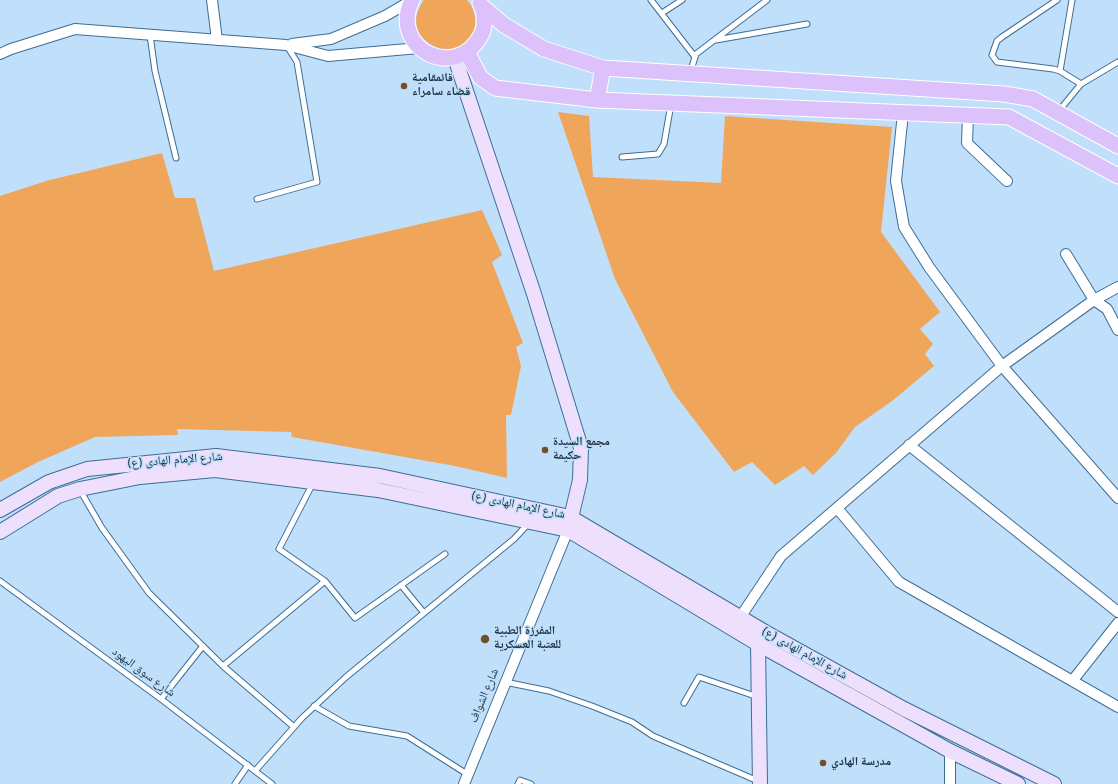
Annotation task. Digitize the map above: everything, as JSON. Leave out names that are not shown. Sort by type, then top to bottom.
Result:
[{"type":"main road","points":[[411,0],[407,13],[407,26],[411,38],[419,48],[430,55],[443,59],[461,55],[477,44],[483,32],[485,20],[481,3]]},
{"type":"main road","points":[[481,3],[504,25],[544,49],[603,68],[1004,94],[1033,99],[1118,146]]},
{"type":"main road","points":[[461,55],[480,77],[495,88],[598,100],[1009,117],[1118,176]]},
{"type":"main road","points":[[461,55],[581,448],[580,480],[569,524]]},
{"type":"main road","points":[[598,100],[603,68]]},
{"type":"main road","name":"شارع الإمام الهادی (ع)","points":[[0,510],[49,482],[87,469],[216,456],[380,476],[569,524],[950,751],[1018,784]]},
{"type":"main road","name":"شارع الإمام الهادی (ع)","points":[[0,532],[58,496],[80,489],[140,477],[216,470],[378,490],[530,522],[569,524]]},
{"type":"main road","points":[[760,783],[759,698],[761,638]]},
{"type":"main road","name":"شارع الإمام الهادی (ع)","points":[[761,638],[1054,784]]},
{"type":"street","points":[[212,0],[217,40]]},
{"type":"street","points":[[286,45],[332,39],[385,16],[411,0]]},
{"type":"street","points":[[0,54],[11,48],[75,29],[286,45],[328,56],[419,48]]},
{"type":"street","points":[[903,113],[896,181],[904,227],[929,267],[1002,366],[1118,498]]},
{"type":"street","points":[[968,116],[967,143],[1007,181]]},
{"type":"street","points":[[1066,254],[1094,300],[1107,309],[1118,330]]},
{"type":"street","points":[[737,623],[780,556],[1002,366],[1094,300],[1118,287]]},
{"type":"street","points":[[909,445],[1118,612]]},
{"type":"street","points":[[837,508],[899,582],[1118,707]]},
{"type":"street","name":"شارع الشواف","points":[[466,779],[569,524]]},
{"type":"street","points":[[1073,680],[1118,623]]},
{"type":"street","points":[[950,751],[950,784]]},
{"type":"lane","points":[[651,0],[694,57]]},
{"type":"lane","points":[[662,13],[682,0]]},
{"type":"lane","points":[[690,74],[694,57],[767,0]]},
{"type":"lane","points":[[1057,0],[1002,37],[992,55],[997,62],[1060,71],[1081,84]]},
{"type":"lane","points":[[1060,71],[1072,0]]},
{"type":"lane","points":[[715,40],[807,24]]},
{"type":"lane","points":[[150,35],[155,71],[176,158]]},
{"type":"lane","points":[[257,199],[317,182],[297,62],[286,45]]},
{"type":"lane","points":[[1057,112],[1081,84],[1118,62]]},
{"type":"lane","points":[[622,158],[658,154],[664,144],[671,103]]},
{"type":"lane","points":[[314,481],[279,549],[325,581],[355,618],[445,554]]},
{"type":"lane","points":[[80,489],[102,528],[149,593],[223,666],[294,727]]},
{"type":"lane","points":[[255,771],[314,706],[346,677],[514,539],[530,522]]},
{"type":"lane","name":"شارع سوق اليهود","points":[[0,581],[161,699],[272,784]]},
{"type":"lane","points":[[223,666],[325,581]]},
{"type":"lane","points":[[401,585],[424,613]]},
{"type":"lane","points":[[161,699],[203,646]]},
{"type":"lane","points":[[684,703],[699,677],[759,698]]},
{"type":"lane","points":[[505,682],[549,690],[592,706],[632,722],[653,736],[760,783]]},
{"type":"lane","points":[[314,706],[349,726],[407,736],[466,779]]},
{"type":"lane","points":[[235,784],[248,766]]},
{"type":"lane","points":[[518,784],[520,780],[531,784]]},
{"type":"shaded area","points":[[424,0],[467,0],[473,9],[475,19],[475,26],[469,40],[460,47],[447,49],[435,46],[424,39],[417,29],[417,16]]},
{"type":"shaded area","points":[[558,112],[589,116],[593,177],[721,183],[725,116],[892,127],[881,232],[940,312],[920,329],[933,344],[925,354],[934,366],[892,401],[855,427],[836,453],[813,475],[804,466],[775,485],[752,462],[734,472],[673,392],[615,279]]},
{"type":"shaded area","points":[[162,153],[175,198],[195,198],[214,271],[482,210],[502,255],[492,262],[523,343],[516,347],[521,366],[511,415],[506,415],[507,478],[455,466],[292,437],[291,432],[177,429],[178,435],[95,437],[38,462],[0,482],[0,196],[46,181]]},
{"type":"place","name":"قائمقامية قضاء سامراء","points":[[404,86]]},
{"type":"place","name":"مجمع السيدة حكيمة","points":[[545,450]]},
{"type":"place","name":"المفرزة الطبية للعتبة العسكرية","points":[[485,639]]},
{"type":"place","name":"مدرسة الهادي","points":[[823,763]]}]
